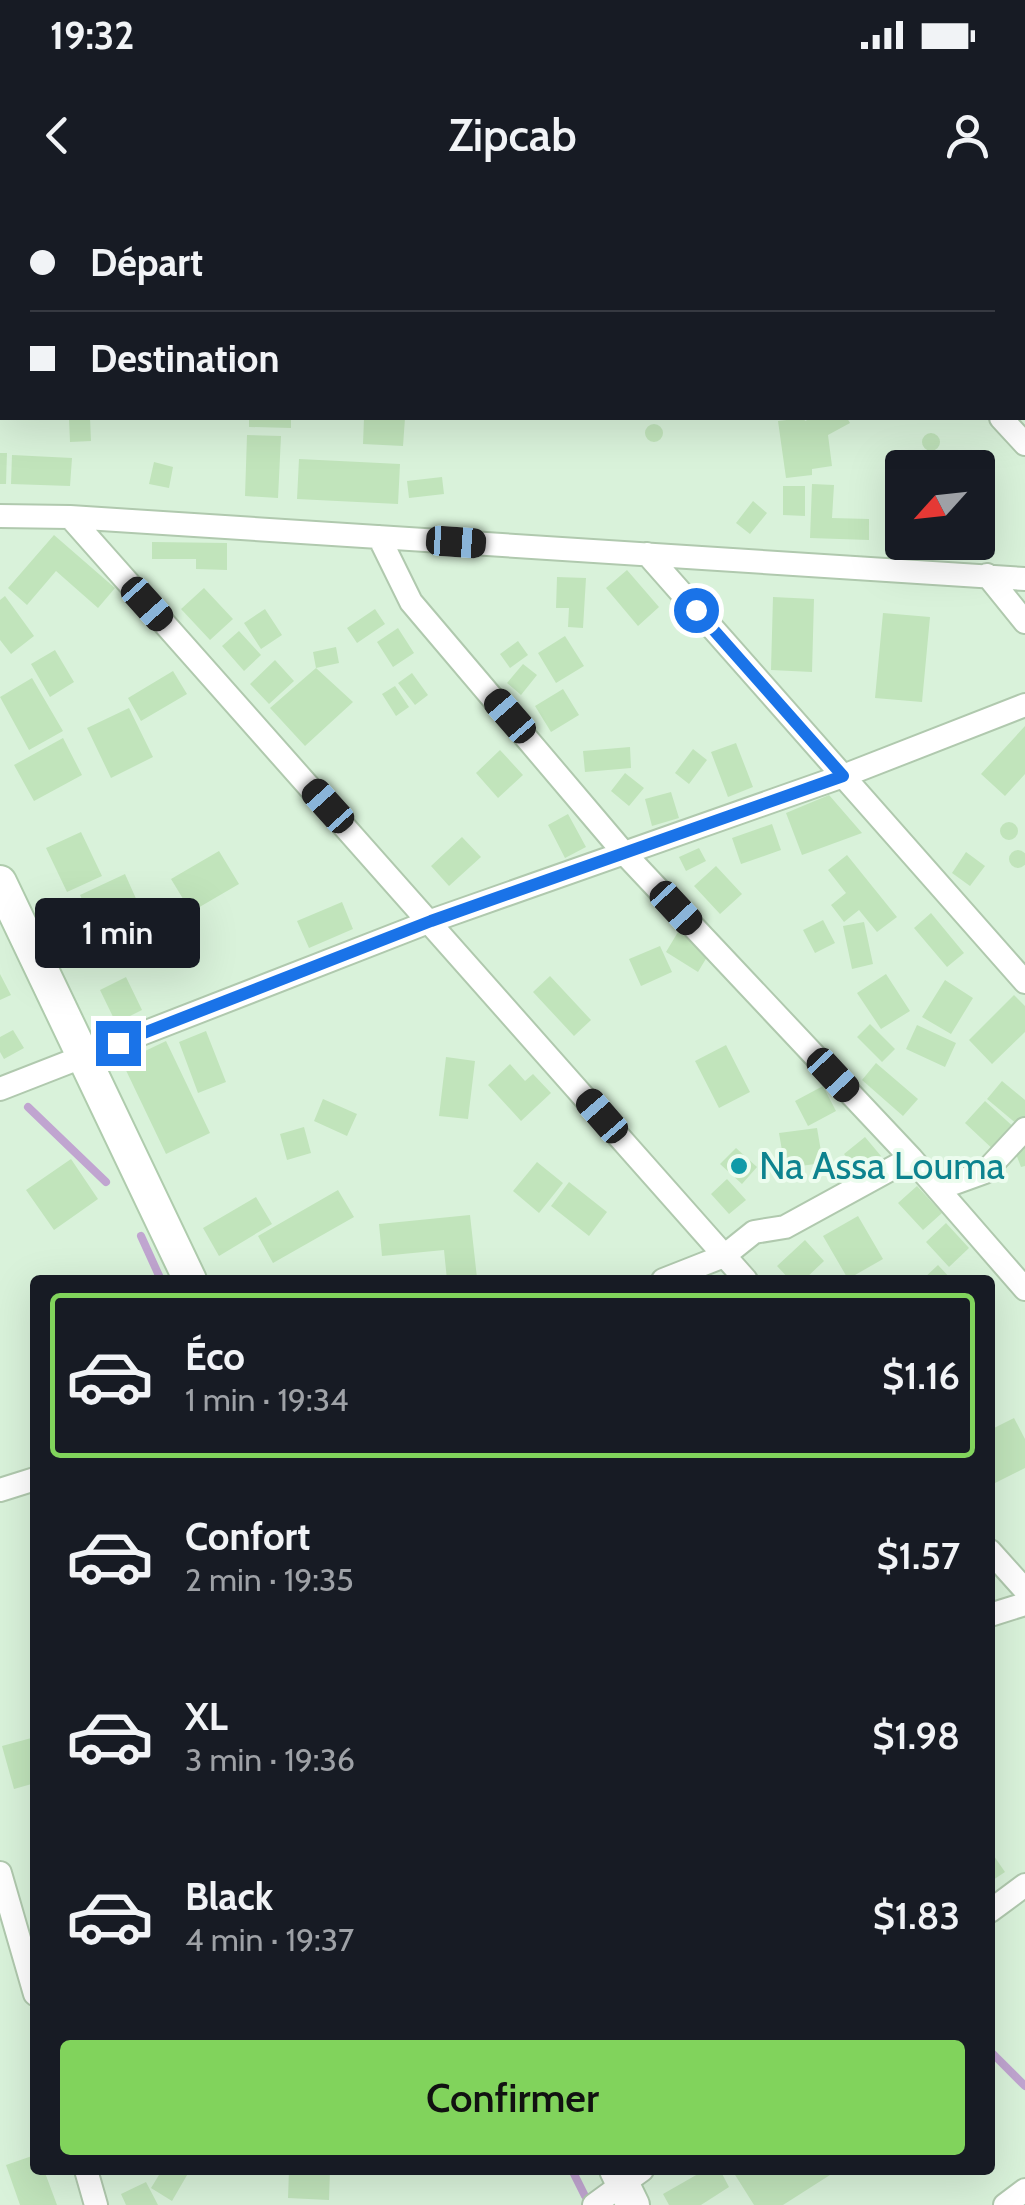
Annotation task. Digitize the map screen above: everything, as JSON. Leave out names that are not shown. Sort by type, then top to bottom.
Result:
[{"type":"street","points":[[1003,420],[1025,444]]},
{"type":"street","points":[[0,516],[70,517],[1025,579]]},
{"type":"street","points":[[70,517],[741,1275]]},
{"type":"street","points":[[378,537],[411,602],[624,853],[911,1158],[1025,1288]]},
{"type":"street","points":[[648,554],[1025,982]]},
{"type":"street","points":[[987,575],[1025,622]]},
{"type":"street","points":[[0,1089],[431,921],[843,776],[1025,704]]},
{"type":"street","points":[[0,882],[188,1275]]},
{"type":"street","points":[[938,1189],[984,1172],[1025,1129]]},
{"type":"street","points":[[676,1275],[724,1256],[754,1232],[785,1227],[911,1158]]},
{"type":"street","points":[[0,1490],[30,1481]]},
{"type":"street","points":[[995,1557],[1025,1590]]},
{"type":"street","points":[[995,1613],[1025,1604]]},
{"type":"street","points":[[0,1874],[30,1975]]},
{"type":"street","points":[[995,1908],[1025,1885]]},
{"type":"street","points":[[87,2175],[96,2205]]},
{"type":"street","points":[[594,2205],[628,2182]]},
{"type":"street","points":[[1005,2205],[1025,2190]]},
{"type":"shaded area","points":[[0,420],[1025,420],[1025,2205],[0,2205]]},
{"type":"building","points":[[69,420],[90,420],[91,441],[70,442]]},
{"type":"building","points":[[249,420],[291,420],[291,428],[249,427]]},
{"type":"building","points":[[364,420],[405,420],[403,446],[363,444]]},
{"type":"building","points":[[778,421],[850,423],[828,435],[832,466],[812,469],[812,475],[786,478]]},
{"type":"building","points":[[654,424],[661,426],[661,440],[654,442],[647,440],[645,433],[647,426]]},
{"type":"building","points":[[247,435],[281,436],[278,498],[245,496]]},
{"type":"building","points":[[924,435],[938,435],[938,449],[924,449]]},
{"type":"building","points":[[0,453],[7,453],[6,484],[0,484]]},
{"type":"building","points":[[12,455],[72,458],[70,486],[11,484]]},
{"type":"building","points":[[299,459],[400,464],[398,504],[297,499]]},
{"type":"building","points":[[154,462],[173,467],[169,488],[149,484]]},
{"type":"building","points":[[442,477],[444,494],[409,498],[407,481]]},
{"type":"building","points":[[812,484],[834,485],[832,518],[869,519],[869,540],[810,538]]},
{"type":"building","points":[[783,486],[805,486],[805,516],[783,515]]},
{"type":"building","points":[[753,501],[767,513],[750,534],[736,523]]},
{"type":"building","points":[[54,535],[115,588],[98,608],[56,571],[27,605],[8,588]]},
{"type":"building","points":[[152,542],[227,543],[227,570],[196,569],[196,559],[152,559]]},
{"type":"building","points":[[627,570],[659,607],[638,626],[606,588]]},
{"type":"building","points":[[557,577],[586,578],[583,628],[568,627],[569,608],[556,608]]},
{"type":"building","points":[[204,588],[233,619],[210,640],[181,609]]},
{"type":"building","points":[[5,596],[34,636],[11,654],[0,640],[0,600]]},
{"type":"building","points":[[773,597],[814,599],[812,672],[771,670]]},
{"type":"building","points":[[265,609],[282,635],[261,649],[244,623]]},
{"type":"building","points":[[375,609],[385,624],[357,643],[347,628]]},
{"type":"building","points":[[883,613],[930,617],[922,702],[875,698]]},
{"type":"building","points":[[398,628],[414,653],[393,667],[377,642]]},
{"type":"building","points":[[239,631],[261,655],[244,671],[222,646]]},
{"type":"building","points":[[565,636],[584,666],[556,683],[538,653]]},
{"type":"building","points":[[518,641],[528,655],[510,668],[500,654]]},
{"type":"building","points":[[336,647],[339,663],[316,668],[313,652]]},
{"type":"building","points":[[55,650],[74,682],[50,697],[31,664]]},
{"type":"building","points":[[275,660],[294,681],[269,704],[250,684]]},
{"type":"building","points":[[523,664],[537,675],[521,695],[507,683]]},
{"type":"building","points":[[316,668],[353,702],[305,746],[270,708]]},
{"type":"building","points":[[173,671],[187,694],[141,721],[128,698]]},
{"type":"building","points":[[412,673],[428,695],[415,705],[398,683]]},
{"type":"building","points":[[32,678],[63,731],[29,750],[0,697]]},
{"type":"building","points":[[395,686],[409,707],[396,716],[382,694]]},
{"type":"building","points":[[563,689],[579,715],[551,732],[535,706]]},
{"type":"building","points":[[129,708],[153,757],[111,778],[87,728]]},
{"type":"building","points":[[1025,726],[1025,774],[1005,796],[981,774]]},
{"type":"building","points":[[63,738],[82,775],[34,801],[14,765]]},
{"type":"building","points":[[736,743],[753,787],[728,797],[711,752]]},
{"type":"building","points":[[630,747],[631,768],[585,772],[583,751]]},
{"type":"building","points":[[693,749],[707,760],[689,784],[675,773]]},
{"type":"building","points":[[500,750],[523,775],[498,798],[476,773]]},
{"type":"building","points":[[625,773],[644,788],[629,806],[611,791]]},
{"type":"building","points":[[671,792],[679,818],[652,826],[645,799]]},
{"type":"building","points":[[829,795],[862,833],[802,855],[786,813]]},
{"type":"building","points":[[568,814],[586,847],[565,858],[548,825]]},
{"type":"building","points":[[1009,822],[1016,824],[1016,838],[1009,840],[1002,838],[1000,831],[1002,824]]},
{"type":"building","points":[[772,824],[781,850],[741,864],[732,838]]},
{"type":"building","points":[[81,832],[102,876],[67,892],[46,848]]},
{"type":"building","points":[[462,837],[481,857],[449,886],[431,866]]},
{"type":"building","points":[[699,848],[706,861],[686,871],[679,857]]},
{"type":"building","points":[[219,851],[239,884],[191,912],[171,879]]},
{"type":"building","points":[[966,852],[985,866],[970,886],[952,873]]},
{"type":"building","points":[[1012,853],[1024,853],[1024,865],[1012,865]]},
{"type":"building","points":[[847,855],[897,917],[877,932],[859,910],[844,922],[831,905],[846,893],[828,870]]},
{"type":"building","points":[[716,866],[742,894],[720,914],[694,886]]},
{"type":"building","points":[[125,874],[146,921],[102,942],[80,895]]},
{"type":"building","points":[[342,902],[353,929],[309,948],[297,921]]},
{"type":"building","points":[[931,913],[964,953],[947,967],[914,928]]},
{"type":"building","points":[[823,920],[835,943],[815,953],[803,930]]},
{"type":"building","points":[[864,922],[873,964],[852,969],[843,926]]},
{"type":"building","points":[[678,932],[710,952],[698,972],[666,952]]},
{"type":"building","points":[[660,946],[672,972],[641,986],[629,959]]},
{"type":"building","points":[[0,974],[11,995],[0,1000]]},
{"type":"building","points":[[886,974],[910,1011],[881,1029],[857,993]]},
{"type":"building","points":[[550,976],[591,1020],[574,1036],[533,992]]},
{"type":"building","points":[[126,977],[142,1010],[116,1023],[100,990]]},
{"type":"building","points":[[945,980],[973,998],[951,1034],[922,1017]]},
{"type":"building","points":[[1014,995],[1025,1006],[1025,1032],[992,1064],[969,1040]]},
{"type":"building","points":[[870,1024],[895,1049],[882,1062],[857,1037]]},
{"type":"building","points":[[917,1025],[956,1043],[945,1067],[906,1049]]},
{"type":"building","points":[[13,1030],[24,1048],[4,1059],[0,1037]]},
{"type":"building","points":[[206,1031],[226,1082],[198,1093],[179,1042]]},
{"type":"building","points":[[166,1041],[210,1133],[166,1154],[122,1062]]},
{"type":"building","points":[[726,1045],[750,1092],[719,1108],[695,1061]]},
{"type":"building","points":[[446,1057],[475,1061],[468,1119],[439,1116]]},
{"type":"building","points":[[876,1063],[918,1099],[903,1116],[862,1080]]},
{"type":"building","points":[[510,1064],[525,1081],[533,1074],[551,1093],[521,1121],[488,1085]]},
{"type":"building","points":[[1002,1081],[1025,1100],[1025,1117],[1018,1125],[987,1099]]},
{"type":"building","points":[[823,1086],[836,1111],[808,1126],[795,1101]]},
{"type":"building","points":[[323,1099],[357,1114],[347,1136],[314,1121]]},
{"type":"building","points":[[985,1101],[1017,1130],[997,1153],[965,1123]]},
{"type":"building","points":[[304,1127],[311,1153],[287,1160],[280,1134]]},
{"type":"building","points":[[817,1128],[823,1163],[785,1168],[779,1133]]},
{"type":"building","points":[[865,1137],[881,1156],[860,1173],[844,1154]]},
{"type":"building","points":[[1025,1141],[1025,1166],[1021,1167],[1013,1146]]},
{"type":"building","name":"Na Assa Louma","points":[[736,1148],[757,1167],[742,1184],[720,1164]]},
{"type":"building","points":[[71,1159],[98,1199],[54,1230],[26,1190]]},
{"type":"building","points":[[537,1162],[563,1183],[539,1213],[513,1191]]},
{"type":"building","points":[[727,1179],[746,1200],[729,1214],[711,1194]]},
{"type":"building","points":[[569,1182],[607,1212],[589,1236],[551,1206]]},
{"type":"building","points":[[917,1186],[942,1213],[923,1230],[898,1203]]},
{"type":"building","points":[[338,1190],[354,1217],[273,1263],[258,1236]]},
{"type":"building","points":[[256,1197],[272,1224],[219,1256],[203,1228]]},
{"type":"building","points":[[470,1215],[477,1275],[446,1275],[444,1250],[382,1256],[379,1224]]},
{"type":"building","points":[[858,1216],[883,1259],[855,1275],[846,1275],[823,1236]]},
{"type":"building","points":[[946,1223],[969,1248],[949,1267],[926,1242]]},
{"type":"building","points":[[805,1240],[824,1261],[809,1275],[785,1275],[777,1266]]},
{"type":"building","points":[[938,1265],[947,1275],[927,1275]]},
{"type":"building","points":[[1014,1418],[1025,1439],[1025,1468],[995,1483],[995,1428]]},
{"type":"building","points":[[30,1738],[30,1784],[14,1789],[2,1746]]},
{"type":"building","points":[[995,1857],[1005,1872],[995,1879]]},
{"type":"building","points":[[30,2157],[30,2175],[46,2175],[57,2205],[20,2205],[6,2165]]},
{"type":"building","points":[[159,2175],[187,2175],[172,2201],[151,2188]]},
{"type":"building","points":[[289,2175],[330,2175],[329,2200],[288,2198]]},
{"type":"building","points":[[696,2175],[723,2175],[729,2187],[701,2205],[669,2205],[663,2194]]},
{"type":"building","points":[[735,2175],[830,2175],[783,2205],[754,2205]]},
{"type":"building","points":[[146,2182],[158,2205],[126,2205],[121,2194]]},
{"type":"waterway","points":[[28,1107],[106,1182]]},
{"type":"waterway","points":[[141,1236],[159,1275]]},
{"type":"waterway","points":[[995,2056],[1025,2086]]},
{"type":"waterway","points":[[574,2175],[585,2196]]},
{"type":"place","name":"Na Assa Louma","points":[[739,1166]]},
{"type":"route","points":[[118,1043],[431,921],[843,776],[696,610]]}]
